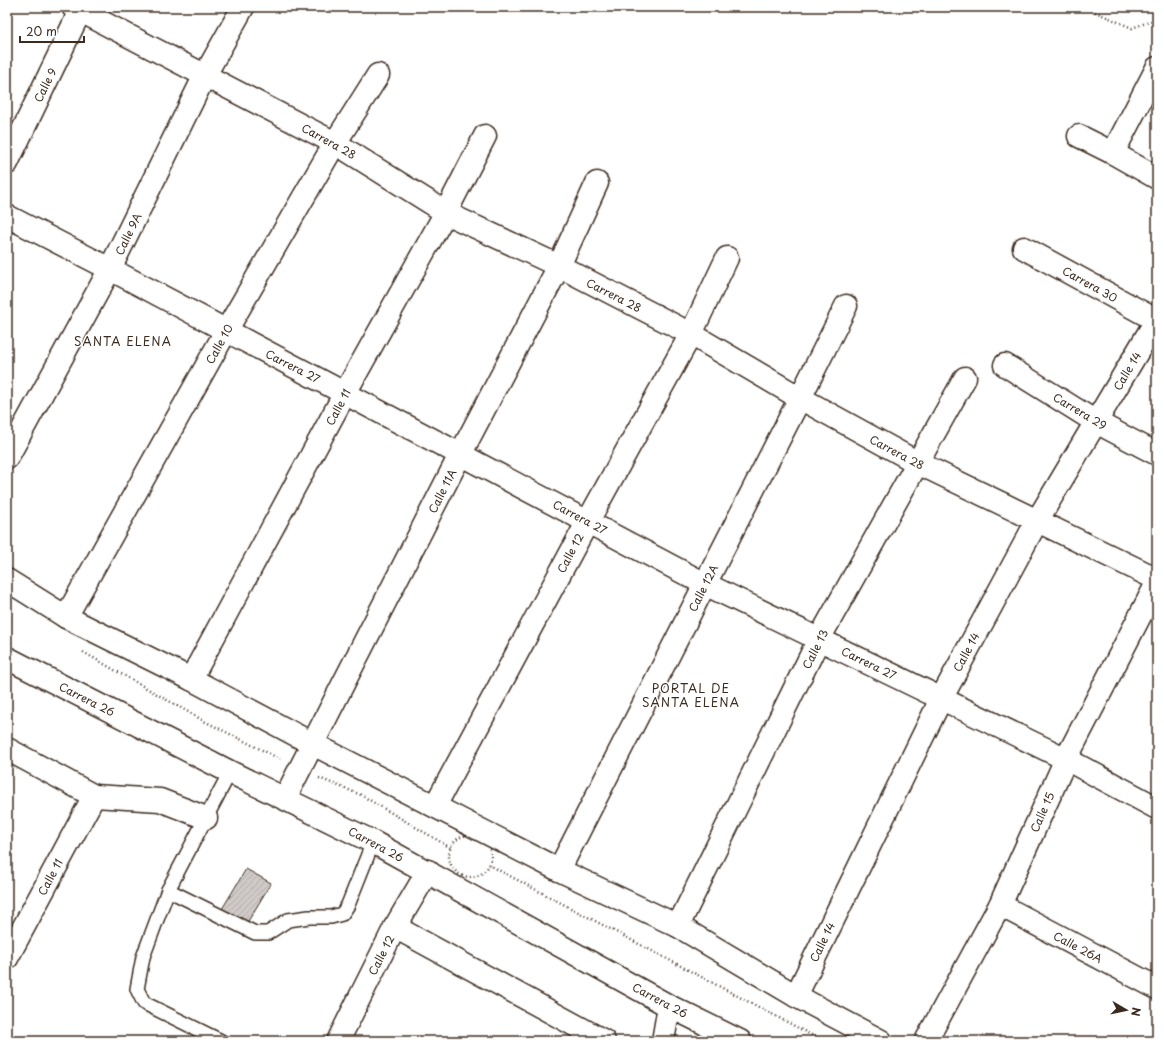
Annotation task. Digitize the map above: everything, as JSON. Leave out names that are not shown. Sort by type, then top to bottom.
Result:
[{"type":"street","name":"Calle 9A","points":[[7,458],[110,269],[205,75],[243,7]]},
{"type":"street","name":"Carrera 28","points":[[79,8],[335,143],[446,212],[559,266],[691,334],[800,398],[918,464],[1157,579]]},
{"type":"street","name":"Calle 9","points":[[7,163],[79,8]]},
{"type":"street","points":[[1113,153],[1157,68]]},
{"type":"street","name":"Calle 10","points":[[66,617],[226,331],[335,143],[378,75]]},
{"type":"street","name":"Calle 11","points":[[191,679],[446,212],[485,136]]},
{"type":"street","points":[[1079,136],[1157,178]]},
{"type":"street","name":"Calle 11A","points":[[285,798],[460,455],[559,266],[597,182]]},
{"type":"street","name":"Carrera 27","points":[[7,216],[346,393],[705,584],[1066,759],[1157,808]]},
{"type":"street","name":"Carrera 30","points":[[1024,248],[1157,320]]},
{"type":"street","name":"Calle 12","points":[[435,806],[588,521],[691,334],[727,258]]},
{"type":"street","name":"Calle 12A","points":[[559,870],[846,306]]},
{"type":"street","name":"Calle 14","points":[[796,996],[941,699],[1037,521],[1157,320]]},
{"type":"street","name":"Carrera 29","points":[[1005,366],[1096,422],[1157,454]]},
{"type":"street","name":"Calle 13","points":[[678,926],[819,639],[965,378]]},
{"type":"street","points":[[7,580],[66,617],[191,679],[312,744],[559,870],[678,926],[796,996],[881,1041]]},
{"type":"street","name":"Calle 15","points":[[926,1041],[1000,905],[1066,759],[1157,583]]},
{"type":"street","name":"Carrera 26","points":[[7,658],[230,772],[373,842],[428,871],[669,1006],[740,1041]]},
{"type":"street","points":[[7,749],[94,796],[160,800],[206,818]]},
{"type":"street","name":"Calle 11","points":[[7,958],[94,796]]},
{"type":"street","name":"Calle 12","points":[[338,1041],[396,927],[428,871]]},
{"type":"street","name":"Calle 26A","points":[[1000,905],[1157,988]]},
{"type":"street","points":[[396,927],[604,1041]]},
{"type":"street","points":[[663,1041],[669,1006]]},
{"type":"lane","points":[[221,1041],[144,1003],[137,989],[143,957],[168,890],[230,772]]},
{"type":"lane","points":[[168,890],[254,933],[268,933],[288,920],[309,917],[331,917],[342,914],[348,905],[373,842]]},
{"type":"path","points":[[1084,7],[1132,28],[1157,19]]},
{"type":"path","points":[[7,609],[19,615]]},
{"type":"path","points":[[81,650],[204,721],[300,769],[361,796],[451,848]]},
{"type":"path","points":[[471,836],[479,838],[486,842],[490,849],[491,857],[489,865],[484,872],[477,876],[461,876],[454,871],[450,864],[449,856],[451,848],[456,841],[463,837],[471,836]]},
{"type":"path","points":[[489,865],[823,1041]]},
{"type":"building","points":[[246,869],[271,883],[241,933],[216,919]]},
{"type":"district","name":"SANTA ELENA","points":[[123,341]]},
{"type":"district","name":"PORTAL DE SANTA ELENA","points":[[691,695]]}]
